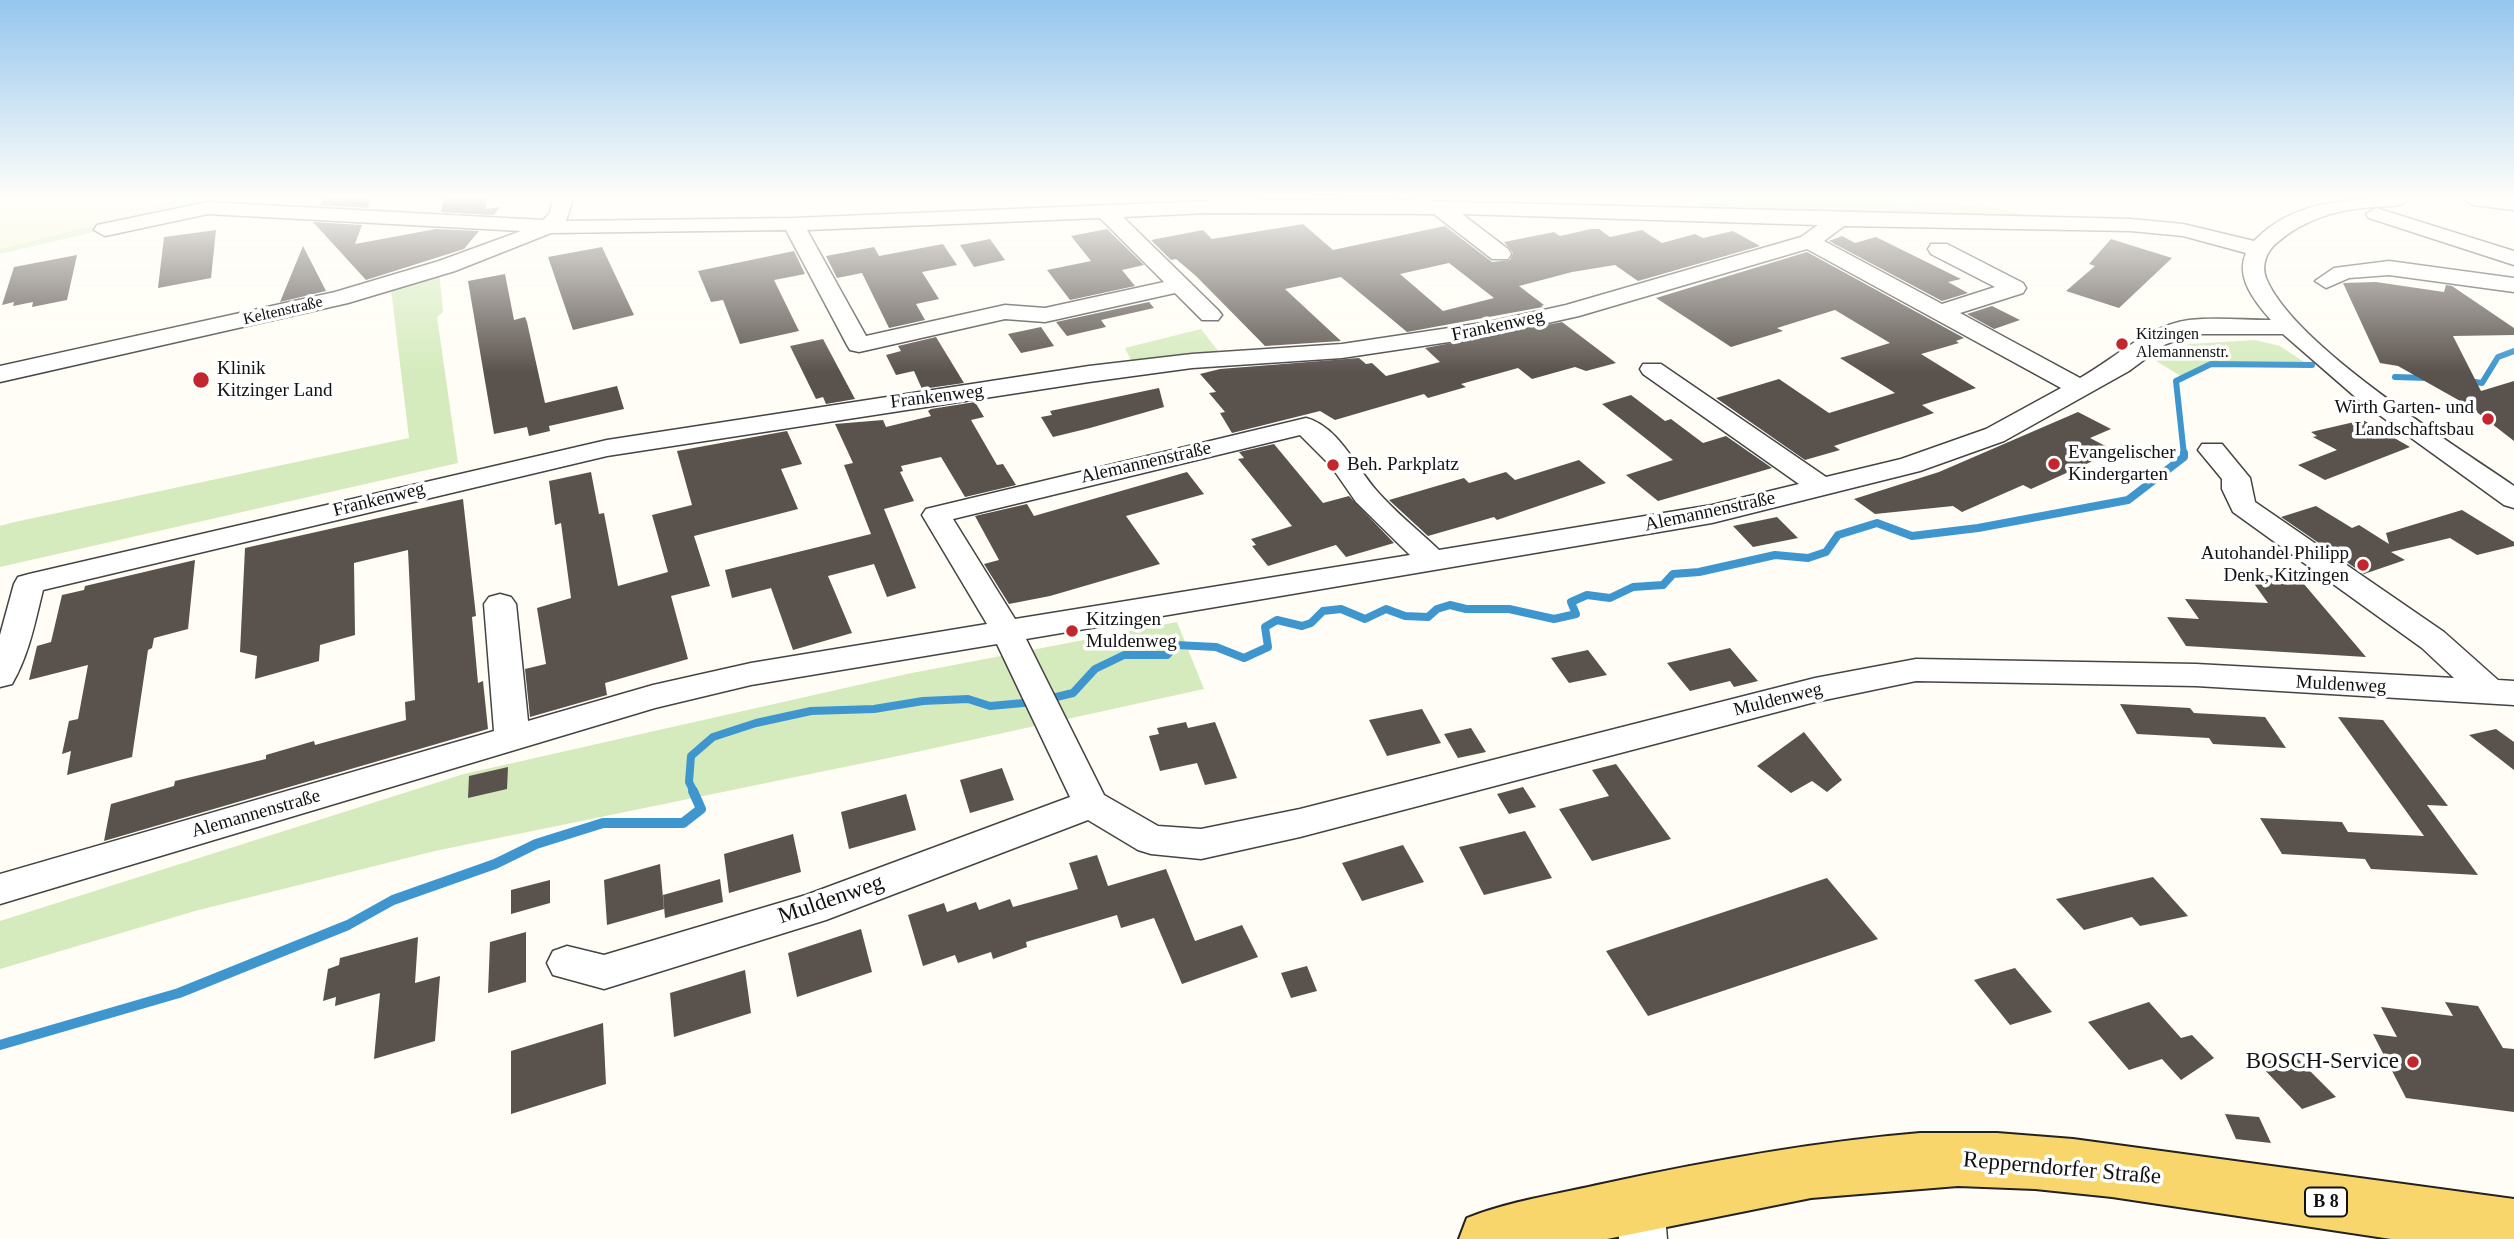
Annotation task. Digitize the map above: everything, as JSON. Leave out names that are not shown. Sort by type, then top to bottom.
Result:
[{"type":"main road","name":"Repperndorfer Straße","points":[[1488,1239],[1642,1221],[1816,1170],[1921,1160],[2012,1160],[2138,1174],[2514,1228]]},
{"type":"street","name":"Keltenstraße","points":[[0,374],[340,298],[464,257]]},
{"type":"street","points":[[810,257],[859,345],[1005,312],[1045,315],[1182,285]]},
{"type":"street","points":[[1153,257],[1210,315]]},
{"type":"street","name":"Frankenweg","points":[[0,676],[14,643],[29,584],[607,448],[755,423],[1192,360],[1342,351],[1478,331],[1571,311],[1758,257]]},
{"type":"street","points":[[1837,257],[2081,389]]},
{"type":"street","points":[[1940,312],[2015,288],[1954,257]]},
{"type":"street","points":[[2256,257],[2253,274],[2264,298],[2288,327],[2333,367],[2514,499]]},
{"type":"street","points":[[2326,281],[2335,274],[2355,267],[2388,267],[2514,285]]},
{"type":"street","name":"Alemannenstraße","points":[[0,889],[653,697],[751,674],[1712,514],[1910,465],[1995,435],[2120,366],[2155,340],[2189,327],[2288,327]]},
{"type":"street","name":"Alemannenstraße","points":[[1652,369],[1821,487]]},
{"type":"street","name":"Alemannenstraße","points":[[1006,630],[936,515],[1306,426],[1341,460],[1366,496],[1433,561]]},
{"type":"street","name":"Muldenweg","points":[[2212,450],[2236,478],[2236,489],[2243,506],[2433,640],[2502,693]]},
{"type":"street","points":[[500,604],[512,739]]},
{"type":"street","points":[[1006,630],[1091,804]]},
{"type":"street","name":"Muldenweg","points":[[567,963],[604,972],[799,913],[1091,804],[1151,840],[1201,844],[1300,823],[1815,690],[1916,670],[2196,676],[2502,693]]},
{"type":"green space","points":[[439,270],[443,312],[437,317],[458,463],[0,567],[0,526],[409,438],[391,289]]},
{"type":"green space","points":[[1201,329],[1219,352],[1131,360],[1125,348]]},
{"type":"green space","points":[[2255,340],[2280,346],[2307,364],[2212,362],[2181,376],[2156,361],[2189,344]]},
{"type":"green space","points":[[1177,622],[1204,689],[898,756],[435,851],[195,911],[0,969],[0,921],[464,774],[907,674]]},
{"type":"building","points":[[77,257],[67,300],[32,307],[33,302],[2,305],[14,267]]},
{"type":"building","points":[[162,257],[213,257],[211,278],[158,288]]},
{"type":"building","points":[[299,257],[309,257],[326,291],[280,302]]},
{"type":"building","points":[[345,257],[439,257],[366,280]]},
{"type":"building","points":[[548,257],[607,257],[634,315],[573,330]]},
{"type":"building","points":[[766,257],[797,257],[805,274],[774,280],[799,331],[740,344],[723,300],[711,302],[698,271]]},
{"type":"building","points":[[826,257],[952,257],[957,265],[922,272],[939,299],[916,304],[925,320],[889,328],[862,273],[837,278]]},
{"type":"building","points":[[968,257],[1003,257],[1005,260],[974,267]]},
{"type":"building","points":[[1088,257],[1136,257],[1144,265],[1122,270],[1135,286],[1070,300],[1047,270],[1091,261]]},
{"type":"building","points":[[1168,257],[1485,257],[1492,262],[1510,260],[1511,257],[1722,257],[1638,281],[1615,265],[1572,272],[1519,286],[1544,305],[1541,306],[1543,307],[1407,332],[1341,277],[1285,289],[1341,341],[1265,346],[1196,276],[1176,259],[1171,260]],"holes":[[[1449,263],[1494,298],[1443,311],[1400,274]]]},
{"type":"building","points":[[1791,257],[1816,257],[1964,338],[1956,341],[1959,343],[1921,354],[1976,388],[1922,405],[1934,413],[1834,446],[1840,450],[1805,460],[1716,398],[1779,379],[1829,413],[1895,393],[1840,358],[1890,343],[1835,310],[1777,328],[1783,331],[1731,347],[1656,298]]},
{"type":"building","points":[[1859,257],[1916,257],[1961,279],[1948,282],[1968,293],[1942,301]]},
{"type":"building","points":[[2095,257],[2172,258],[2119,308],[2066,291],[2095,266],[2089,264]]},
{"type":"building","points":[[505,274],[514,320],[525,317],[527,322],[545,403],[617,386],[624,409],[549,426],[550,431],[529,436],[527,427],[494,434],[468,281]]},
{"type":"building","points":[[2376,282],[2444,292],[2446,285],[2452,286],[2514,328],[2514,335],[2453,336],[2481,391],[2514,381],[2514,441],[2469,406],[2398,366],[2380,363],[2343,283]]},
{"type":"building","points":[[1149,302],[1154,308],[1101,320],[1106,327],[1067,336],[1056,322]]},
{"type":"building","points":[[1992,306],[2020,320],[1994,329],[1967,314]]},
{"type":"building","points":[[1562,322],[1616,363],[1586,371],[1575,367],[1532,379],[1518,368],[1461,384],[1466,387],[1428,398],[1424,394],[1335,420],[1320,411],[1232,433],[1220,413],[1225,412],[1209,393],[1216,392],[1200,374],[1220,369],[1359,358],[1366,364],[1372,363],[1386,376],[1440,362],[1425,348]]},
{"type":"building","points":[[1041,327],[1054,346],[1021,353],[1008,334]]},
{"type":"building","points":[[936,337],[964,383],[922,389],[914,371],[896,375],[886,355],[901,351],[898,346]]},
{"type":"building","points":[[823,339],[855,399],[826,404],[823,397],[816,399],[790,346]]},
{"type":"building","points":[[1159,388],[1164,407],[1090,428],[1053,437],[1041,417],[1052,415],[1050,411]]},
{"type":"building","points":[[1631,395],[1665,421],[1671,419],[1703,443],[1726,436],[1772,468],[1658,501],[1626,475],[1673,460],[1602,404]]},
{"type":"building","points":[[975,402],[984,417],[971,420],[997,465],[1003,464],[1016,485],[965,497],[941,457],[901,466],[903,471],[900,472],[914,501],[884,509],[916,588],[887,597],[874,564],[828,576],[852,633],[793,650],[771,588],[732,598],[725,570],[871,534],[844,465],[853,463],[835,424],[883,420],[886,427],[931,416],[928,411],[931,409]]},
{"type":"building","points":[[2078,412],[2111,429],[2090,438],[2115,451],[2031,489],[2023,485],[1962,512],[1953,506],[1875,514],[1854,499],[1939,472]]},
{"type":"building","points":[[2363,420],[2410,447],[2325,480],[2298,465],[2337,450],[2313,437],[2317,436],[2311,432]]},
{"type":"building","points":[[787,431],[802,464],[781,469],[798,509],[694,536],[710,586],[671,596],[688,659],[605,683],[607,695],[530,717],[525,669],[546,664],[537,608],[571,598],[561,523],[555,525],[549,481],[591,472],[599,514],[604,513],[618,586],[668,572],[652,515],[692,505],[677,451]]},
{"type":"building","points":[[1274,444],[1323,503],[1349,496],[1394,543],[1346,557],[1336,545],[1268,566],[1252,546],[1256,545],[1251,539],[1292,526],[1238,459],[1244,458],[1239,452]]},
{"type":"building","points":[[1579,460],[1606,483],[1497,520],[1494,517],[1428,536],[1389,500],[1464,478],[1469,483],[1506,472],[1515,480]]},
{"type":"building","points":[[1187,472],[1204,494],[1126,516],[1160,564],[1050,596],[1009,604],[984,564],[999,560],[975,516],[1027,504],[1034,516]]},
{"type":"building","points":[[463,499],[476,616],[472,617],[478,683],[483,681],[488,729],[104,841],[111,804],[174,786],[175,781],[266,759],[266,755],[314,741],[315,745],[406,720],[405,702],[415,700],[408,550],[354,563],[355,635],[320,645],[319,661],[255,679],[257,656],[240,652],[245,548]]},
{"type":"building","points":[[2316,506],[2352,528],[2359,525],[2389,544],[2386,533],[2462,510],[2514,542],[2514,546],[2477,555],[2450,538],[2391,552],[2405,560],[2364,574],[2281,517]]},
{"type":"building","points":[[1777,517],[1798,538],[1753,547],[1733,526]]},
{"type":"building","points":[[195,560],[188,629],[154,638],[152,648],[148,650],[132,757],[67,775],[71,751],[62,754],[69,721],[78,719],[88,665],[29,680],[37,646],[51,642],[62,595],[84,590],[85,586]]},
{"type":"building","points":[[2247,574],[2298,577],[2366,657],[2186,646],[2167,617],[2199,619],[2185,599],[2268,603]]},
{"type":"building","points":[[1730,648],[1758,681],[1734,687],[1730,681],[1690,691],[1667,663]]},
{"type":"building","points":[[1588,650],[1607,675],[1569,683],[1551,658]]},
{"type":"building","points":[[2120,704],[2190,708],[2194,713],[2265,717],[2286,748],[2213,744],[2209,738],[2137,734]]},
{"type":"building","points":[[1422,709],[1441,743],[1387,756],[1369,720]]},
{"type":"building","points":[[2338,717],[2383,720],[2448,806],[2427,805],[2478,875],[2371,869],[2365,859],[2282,854],[2260,818],[2342,822],[2348,832],[2424,836]]},
{"type":"building","points":[[1186,722],[1188,728],[1215,722],[1237,778],[1205,785],[1197,763],[1160,771],[1149,736],[1159,734],[1157,728]]},
{"type":"building","points":[[1471,728],[1486,752],[1458,758],[1444,734]]},
{"type":"building","points":[[2496,729],[2514,742],[2514,770],[2469,735]]},
{"type":"building","points":[[1804,732],[1842,780],[1827,792],[1812,781],[1791,793],[1757,766]]},
{"type":"building","points":[[1616,764],[1671,839],[1592,861],[1559,809],[1609,796],[1592,770]]},
{"type":"building","points":[[508,767],[507,789],[468,798],[469,776]]},
{"type":"building","points":[[1002,768],[1014,800],[970,813],[960,780]]},
{"type":"building","points":[[1523,787],[1536,807],[1509,814],[1497,794]]},
{"type":"building","points":[[906,794],[916,830],[849,849],[841,812]]},
{"type":"building","points":[[1525,831],[1552,878],[1484,895],[1459,847]]},
{"type":"building","points":[[793,834],[801,872],[729,893],[724,854]]},
{"type":"building","points":[[1403,845],[1424,882],[1362,901],[1342,863]]},
{"type":"building","points":[[1097,855],[1108,886],[1166,869],[1195,941],[1242,925],[1258,957],[1182,984],[1154,918],[1121,928],[1117,915],[1026,942],[1027,947],[993,959],[991,952],[958,963],[955,955],[923,966],[908,915],[944,903],[947,912],[976,902],[979,910],[1010,899],[1013,907],[1078,889],[1069,863]]},
{"type":"building","points":[[660,864],[664,909],[607,925],[604,880]]},
{"type":"building","points":[[2153,877],[2188,916],[2140,926],[2132,917],[2084,930],[2056,899]]},
{"type":"building","points":[[1827,878],[1878,939],[1648,1016],[1606,951]]},
{"type":"building","points":[[720,879],[723,902],[665,918],[663,895]]},
{"type":"building","points":[[550,880],[550,903],[511,914],[511,890]]},
{"type":"building","points":[[861,929],[872,972],[797,997],[788,953]]},
{"type":"building","points":[[526,932],[526,982],[488,993],[490,942]]},
{"type":"building","points":[[418,937],[415,983],[440,976],[435,1041],[374,1059],[380,993],[335,1006],[336,997],[323,1001],[328,969],[339,965],[340,958]]},
{"type":"building","points":[[1307,966],[1317,991],[1291,998],[1281,973]]},
{"type":"building","points":[[2015,968],[2052,1012],[2010,1025],[1974,980]]},
{"type":"building","points":[[745,970],[751,1013],[674,1037],[670,993]]},
{"type":"building","points":[[2149,1002],[2181,1038],[2192,1035],[2214,1058],[2181,1080],[2162,1059],[2129,1070],[2088,1022]]},
{"type":"building","points":[[2445,1002],[2478,1006],[2503,1048],[2514,1049],[2514,1112],[2406,1098],[2373,1034],[2397,1037],[2381,1007],[2453,1016]]},
{"type":"building","points":[[603,1023],[606,1084],[511,1114],[511,1051]]},
{"type":"building","points":[[2292,1053],[2336,1097],[2302,1109],[2259,1064]]},
{"type":"building","points":[[2225,1114],[2259,1117],[2271,1143],[2236,1139]]},
{"type":"waterway","points":[[2468,381],[2482,383],[2498,357],[2514,351]]},
{"type":"waterway","points":[[2184,455],[2176,381],[2211,364],[2312,365]]},
{"type":"waterway","points":[[2395,377],[2427,378]]},
{"type":"waterway","points":[[1048,699],[1073,693],[1095,669],[1124,655],[1167,655],[1176,645],[1216,647],[1244,658],[1268,647],[1265,627],[1277,620],[1302,626],[1311,623],[1323,611],[1341,609],[1365,619],[1386,609],[1405,616],[1428,617],[1437,609],[1450,605],[1466,609],[1509,609],[1554,619],[1576,614],[1571,602],[1587,595],[1610,598],[1633,587],[1663,585],[1673,574],[1699,572],[1775,555],[1808,558],[1826,552],[1838,535],[1877,523],[1912,536],[1978,528],[2128,500],[2184,455]]},
{"type":"waterway","points":[[694,792],[689,782],[691,756],[713,737],[756,723],[811,711],[874,709],[923,701],[968,699],[990,706],[1035,702]]},
{"type":"waterway","points":[[0,1045],[179,993],[348,925],[393,900],[495,864],[536,844],[603,823],[683,823],[701,809],[693,791]]},
{"type":"place","name":"Kitzingen Alemannenstr.","points":[[2122,344]]},
{"type":"place","name":"Klinik Kitzinger Land","points":[[201,380]]},
{"type":"place","name":"Wirth Garten- und Landschaftsbau","points":[[2488,419]]},
{"type":"place","name":"Evangelischer Kindergarten","points":[[2054,464]]},
{"type":"place","name":"Beh. Parkplatz","points":[[1333,465]]},
{"type":"place","name":"Autohandel Philipp Denk, Kitzingen","points":[[2363,565]]},
{"type":"place","name":"Kitzingen Muldenweg","points":[[1072,631]]},
{"type":"place","name":"BOSCH-Service","points":[[2413,1062]]}]
